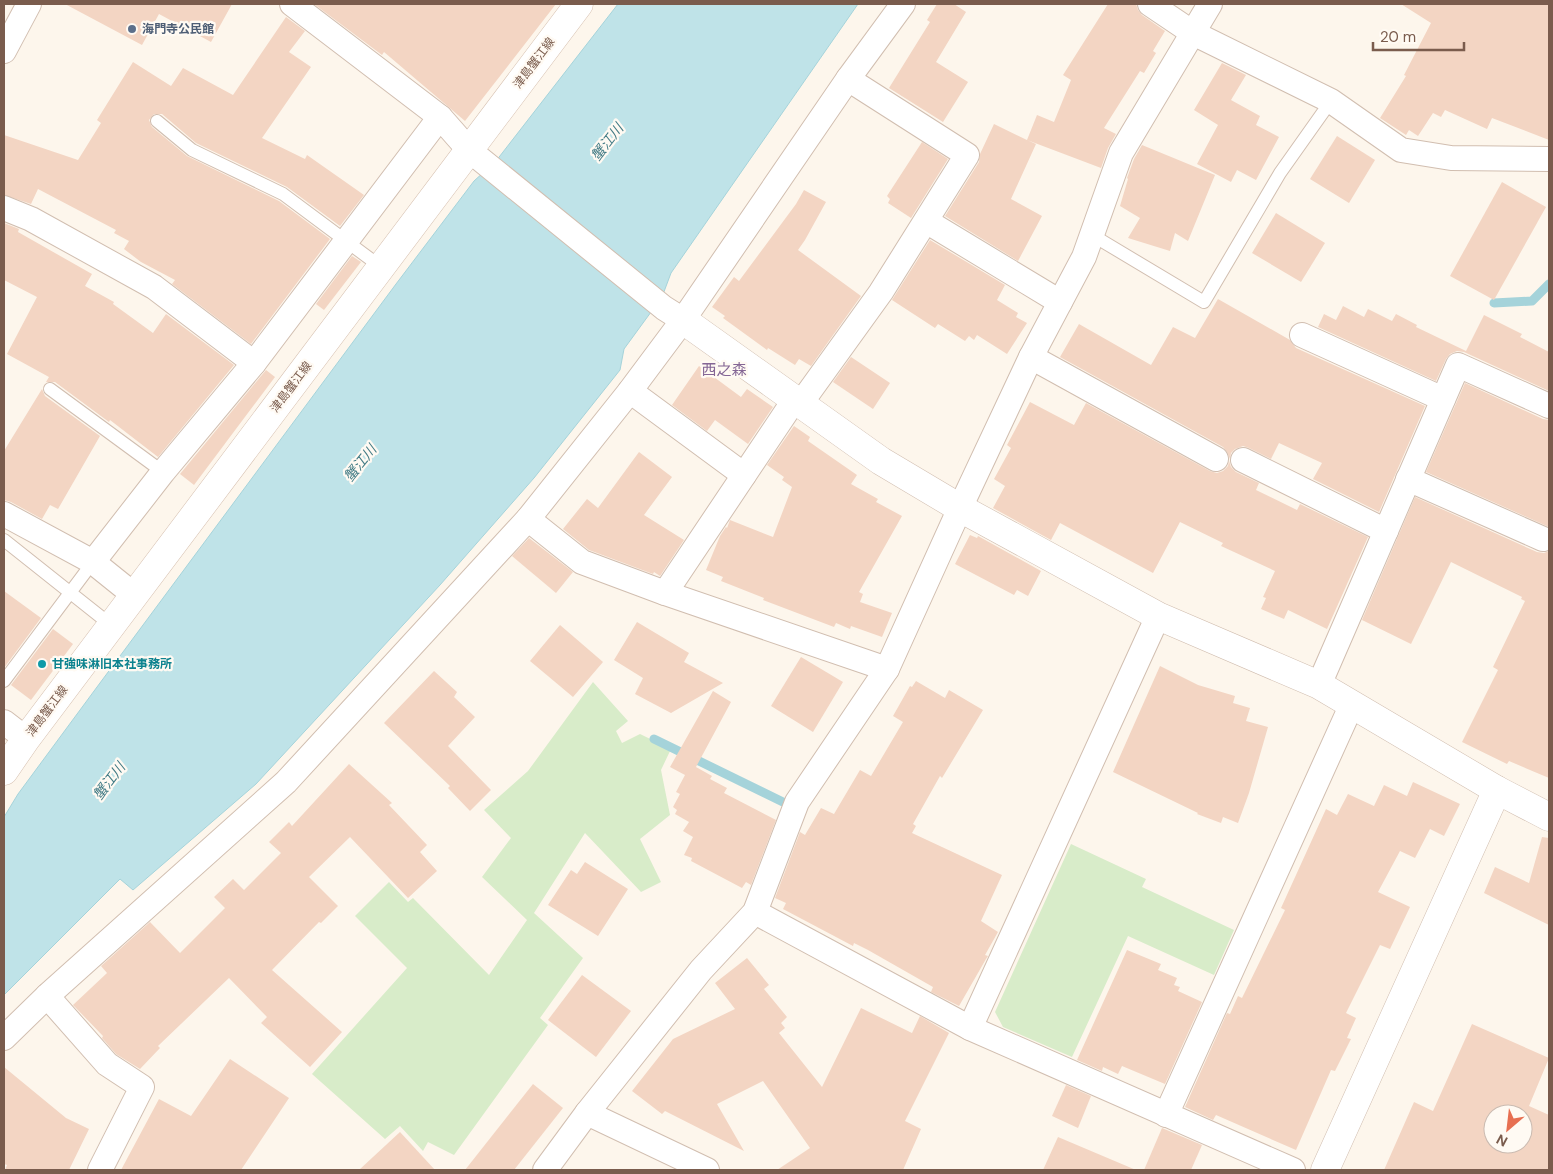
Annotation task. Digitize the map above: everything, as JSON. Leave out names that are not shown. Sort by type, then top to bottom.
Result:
[{"type":"street","points":[[4,51],[29,4]]},
{"type":"street","points":[[292,4],[440,117],[473,154],[674,314],[881,461],[960,508],[1158,616],[1319,685],[1497,790],[1549,817]]},
{"type":"street","name":"津島蟹江線","points":[[4,771],[111,625],[381,267],[473,154],[579,4]]},
{"type":"street","points":[[4,1038],[47,996],[286,782],[528,519],[630,391],[674,314],[903,4]]},
{"type":"street","points":[[1150,4],[1193,34],[1332,101],[1401,150],[1451,158],[1549,159]]},
{"type":"street","points":[[545,1170],[701,970],[755,912],[797,802],[887,669],[1031,357],[1084,257],[1121,153],[1210,4]]},
{"type":"street","points":[[665,593],[744,475],[881,292],[967,155],[848,79]]},
{"type":"street","points":[[93,562],[163,472],[254,363],[440,117]]},
{"type":"street","points":[[4,208],[31,219],[154,288],[254,363]]},
{"type":"street","points":[[926,221],[1060,302]]},
{"type":"street","points":[[1302,335],[1443,399]]},
{"type":"street","points":[[1031,357],[1216,459]]},
{"type":"street","points":[[1319,685],[1458,365],[1549,406]]},
{"type":"street","points":[[630,391],[744,475]]},
{"type":"street","points":[[1243,460],[1386,531]]},
{"type":"street","points":[[1408,479],[1543,539]]},
{"type":"street","points":[[4,514],[93,562],[134,595]]},
{"type":"street","points":[[528,519],[582,562],[665,593],[887,669]]},
{"type":"street","points":[[970,1028],[1158,616]]},
{"type":"street","points":[[1166,1115],[1352,704]]},
{"type":"street","points":[[4,722],[26,739]]},
{"type":"street","points":[[1324,1170],[1497,790]]},
{"type":"street","points":[[755,912],[970,1028],[1293,1170]]},
{"type":"street","points":[[47,996],[108,1064],[142,1087],[100,1170]]},
{"type":"street","points":[[588,1113],[706,1170]]},
{"type":"lane","points":[[1092,235],[1204,302],[1280,173],[1332,101]]},
{"type":"lane","points":[[158,121],[192,150],[283,194],[381,267]]},
{"type":"lane","points":[[50,389],[163,472]]},
{"type":"lane","points":[[4,540],[111,625]]},
{"type":"lane","points":[[4,681],[93,562]]},
{"type":"green space","points":[[593,682],[628,721],[616,731],[622,743],[640,734],[671,749],[661,770],[670,815],[640,839],[661,882],[641,892],[585,833],[534,913],[583,958],[540,1018],[548,1025],[454,1155],[428,1142],[423,1151],[400,1126],[385,1139],[312,1074],[407,968],[355,916],[389,882],[408,902],[413,898],[489,975],[527,920],[482,877],[511,838],[484,810],[528,771]]},
{"type":"green space","points":[[1071,844],[1146,879],[1142,887],[1234,930],[1214,975],[1128,936],[1072,1057],[1003,1027],[995,1012]]},
{"type":"water","name":"蟹江川","points":[[618,4],[858,4],[671,273],[662,297],[624,349],[620,370],[534,478],[440,585],[256,784],[133,890],[120,879],[4,995],[4,817],[18,794],[474,181],[496,161]]},
{"type":"building","points":[[65,4],[232,4],[211,42],[159,14],[142,45]]},
{"type":"building","points":[[314,4],[556,4],[465,121],[384,52],[382,55]]},
{"type":"building","points":[[937,4],[954,4],[966,12],[936,62],[968,82],[943,122],[889,88],[930,22],[927,20]]},
{"type":"building","points":[[1108,4],[1136,4],[1142,15],[1165,31],[1153,51],[1156,53],[1144,73],[1140,71],[1104,128],[1116,134],[1108,148],[1101,168],[1027,140],[1037,115],[1054,122],[1071,80],[1063,75]]},
{"type":"building","points":[[1401,4],[1549,4],[1549,140],[1492,118],[1487,129],[1445,110],[1441,117],[1433,113],[1418,136],[1409,130],[1406,135],[1380,118],[1406,76],[1404,75],[1431,23]]},
{"type":"building","points":[[286,17],[305,31],[289,52],[311,67],[262,138],[305,159],[307,155],[364,195],[340,226],[287,187],[196,143],[162,114],[154,114],[149,120],[152,127],[187,156],[279,201],[330,239],[251,344],[172,284],[175,280],[141,262],[124,249],[129,241],[114,233],[116,230],[38,189],[31,204],[4,195],[4,135],[78,160],[101,123],[97,120],[133,62],[171,86],[183,68],[233,95]]},
{"type":"building","points":[[1222,63],[1246,75],[1231,100],[1260,116],[1256,125],[1279,137],[1256,180],[1237,170],[1231,182],[1197,164],[1218,125],[1194,110]]},
{"type":"building","points":[[994,124],[1036,144],[1011,199],[1042,216],[1018,261],[945,216],[979,162],[980,154]]},
{"type":"building","points":[[1337,136],[1375,160],[1349,203],[1310,179]]},
{"type":"building","points":[[922,142],[948,159],[911,218],[888,203],[890,199],[887,196]]},
{"type":"building","points":[[1142,145],[1215,175],[1188,241],[1175,233],[1170,251],[1128,238],[1140,218],[1120,206],[1127,178]]},
{"type":"building","points":[[1502,182],[1546,207],[1494,300],[1450,276]]},
{"type":"building","points":[[804,190],[826,202],[798,250],[861,296],[811,366],[799,359],[795,365],[768,348],[767,350],[723,318],[725,316],[712,307],[734,277],[739,281],[796,204]]},
{"type":"building","points":[[1276,213],[1325,243],[1301,282],[1252,253]]},
{"type":"building","points":[[4,223],[19,229],[18,232],[92,274],[85,286],[114,302],[113,304],[153,333],[166,314],[234,365],[158,457],[110,420],[109,422],[55,382],[46,382],[49,377],[7,354],[37,297],[4,280]]},
{"type":"building","points":[[930,240],[1005,285],[997,300],[1018,313],[1016,317],[1027,323],[1007,354],[977,335],[974,340],[969,336],[965,341],[938,324],[935,328],[892,300]]},
{"type":"building","points":[[352,256],[361,262],[324,310],[316,304]]},
{"type":"building","points":[[1218,299],[1290,340],[1296,348],[1425,406],[1379,512],[1313,479],[1322,463],[1279,443],[1271,459],[1243,446],[1231,453],[1230,459],[1223,447],[1060,357],[1079,324],[1151,365],[1173,327],[1195,338]]},
{"type":"building","points":[[1343,306],[1364,317],[1368,309],[1392,321],[1396,314],[1417,325],[1416,327],[1466,351],[1484,315],[1522,334],[1520,337],[1549,352],[1549,391],[1464,352],[1457,351],[1450,354],[1446,359],[1436,381],[1318,327],[1324,314],[1336,320]]},
{"type":"building","points":[[851,357],[890,383],[873,409],[833,382]]},
{"type":"building","points":[[699,366],[741,397],[747,389],[773,407],[748,444],[715,420],[707,431],[672,405]]},
{"type":"building","points":[[266,370],[275,377],[194,485],[180,474]]},
{"type":"building","points":[[1465,383],[1543,419],[1549,420],[1549,527],[1426,472]]},
{"type":"building","points":[[42,389],[45,396],[100,436],[58,509],[50,505],[42,519],[4,500],[4,451]]},
{"type":"building","points":[[1030,402],[1074,425],[1086,403],[1210,471],[1217,473],[1223,471],[1228,466],[1229,461],[1231,467],[1236,472],[1259,483],[1256,490],[1297,510],[1300,504],[1368,537],[1327,629],[1288,610],[1284,619],[1261,609],[1266,598],[1263,597],[1275,571],[1221,546],[1223,543],[1180,522],[1153,573],[1060,523],[1051,540],[993,508],[1005,486],[994,479],[1011,448],[1007,445]]},
{"type":"building","points":[[794,426],[810,437],[808,441],[857,475],[851,484],[878,499],[876,502],[902,516],[859,592],[863,594],[860,602],[892,613],[882,637],[851,626],[850,629],[836,623],[834,627],[763,600],[764,598],[721,581],[723,577],[706,570],[720,536],[727,528],[730,520],[773,537],[792,487],[782,480],[784,477],[767,465]]},
{"type":"building","points":[[639,452],[672,477],[644,515],[684,540],[660,576],[654,572],[653,574],[589,550],[563,529],[587,499],[598,508]]},
{"type":"building","points":[[1415,497],[1537,552],[1544,553],[1549,551],[1549,778],[1509,761],[1507,764],[1462,742],[1498,670],[1493,667],[1525,601],[1521,599],[1522,597],[1451,562],[1411,644],[1362,620]]},
{"type":"building","points":[[970,535],[977,538],[978,536],[1041,571],[1028,596],[1017,590],[1014,595],[955,564]]},
{"type":"building","points":[[529,538],[573,572],[556,593],[512,556]]},
{"type":"building","points":[[4,591],[41,618],[4,668]]},
{"type":"building","points":[[637,622],[689,653],[684,662],[723,683],[671,713],[635,694],[643,678],[614,660]]},
{"type":"building","points":[[560,625],[603,662],[573,697],[530,661]]},
{"type":"building","name":"甘強味淋旧本社事務所","points":[[53,629],[73,644],[31,700],[11,685]]},
{"type":"building","points":[[801,657],[843,682],[813,732],[771,706]]},
{"type":"building","points":[[1160,666],[1198,685],[1235,696],[1233,703],[1250,708],[1246,721],[1268,727],[1249,793],[1238,823],[1223,817],[1221,823],[1197,814],[1113,772]]},
{"type":"building","points":[[434,671],[457,692],[454,697],[475,717],[448,746],[491,790],[470,811],[448,788],[450,786],[384,723]]},
{"type":"building","points":[[916,681],[945,698],[949,690],[983,710],[942,778],[940,776],[913,824],[916,826],[912,833],[1002,875],[981,921],[998,932],[985,955],[988,956],[959,1006],[931,992],[933,987],[868,950],[854,943],[853,946],[783,909],[786,903],[775,898],[800,832],[805,835],[821,808],[834,814],[860,770],[871,776],[903,722],[893,716],[910,686],[912,687]]},
{"type":"building","points":[[713,691],[731,702],[696,767],[712,776],[710,779],[727,788],[724,793],[776,820],[751,885],[746,882],[742,888],[691,861],[692,858],[684,855],[693,837],[683,831],[689,822],[675,814],[677,810],[673,807],[680,794],[676,792],[685,775],[670,767]]},
{"type":"building","points":[[349,764],[392,803],[389,805],[427,845],[420,852],[437,871],[408,898],[350,837],[309,877],[338,906],[321,923],[319,922],[272,970],[342,1032],[310,1067],[261,1023],[267,1017],[229,978],[158,1046],[160,1048],[140,1069],[116,1054],[102,1038],[103,1036],[73,1005],[107,973],[101,966],[150,922],[180,953],[225,908],[214,897],[233,879],[244,890],[281,853],[269,842],[289,822],[292,826]]},
{"type":"building","points":[[1413,782],[1460,804],[1444,836],[1430,829],[1415,858],[1400,851],[1378,892],[1410,907],[1390,949],[1380,945],[1346,1013],[1356,1018],[1347,1038],[1351,1039],[1335,1071],[1331,1070],[1296,1150],[1216,1115],[1213,1120],[1185,1107],[1227,1013],[1230,1014],[1238,996],[1242,998],[1285,910],[1281,908],[1326,809],[1337,815],[1348,794],[1374,806],[1384,785],[1407,796]]},
{"type":"building","points":[[1542,837],[1549,838],[1549,925],[1484,893],[1495,867],[1529,883]]},
{"type":"building","points":[[585,862],[628,889],[598,936],[548,905],[571,870],[577,874]]},
{"type":"building","points":[[1127,950],[1161,964],[1158,970],[1177,978],[1174,985],[1180,987],[1178,991],[1202,1002],[1165,1084],[1122,1066],[1118,1074],[1103,1067],[1102,1071],[1077,1060]]},
{"type":"building","points":[[747,958],[769,985],[764,989],[787,1017],[781,1023],[785,1028],[779,1033],[822,1087],[861,1008],[912,1033],[920,1016],[949,1033],[905,1121],[921,1129],[903,1170],[777,1170],[810,1148],[763,1081],[717,1104],[744,1151],[665,1111],[662,1114],[632,1091],[673,1039],[735,1009],[715,983]]},
{"type":"building","points":[[582,975],[631,1011],[596,1057],[548,1020]]},
{"type":"building","points":[[1472,1024],[1549,1058],[1530,1104],[1483,1104],[1483,1154],[1533,1154],[1533,1108],[1549,1115],[1549,1170],[1384,1170],[1414,1102],[1433,1111]]},
{"type":"building","points":[[230,1059],[289,1098],[241,1170],[121,1170],[159,1099],[191,1116]]},
{"type":"building","points":[[4,1067],[66,1118],[89,1129],[69,1170],[5,1170],[7,1165],[4,1164]]},
{"type":"building","points":[[533,1084],[563,1108],[514,1170],[465,1170]]},
{"type":"building","points":[[1066,1085],[1091,1096],[1078,1128],[1052,1116]]},
{"type":"building","points":[[1162,1128],[1202,1145],[1191,1170],[1144,1170]]},
{"type":"building","points":[[400,1132],[435,1170],[359,1170]]},
{"type":"building","points":[[1058,1137],[1136,1170],[1043,1170]]},
{"type":"waterway","points":[[1494,303],[1532,301],[1549,284]]},
{"type":"waterway","points":[[654,739],[787,804]]},
{"type":"place","name":"海門寺公民館","points":[[132,29]]},
{"type":"place","name":"甘強味淋旧本社事務所","points":[[42,664]]},
{"type":"district","name":"西之森","points":[[724,370]]}]
